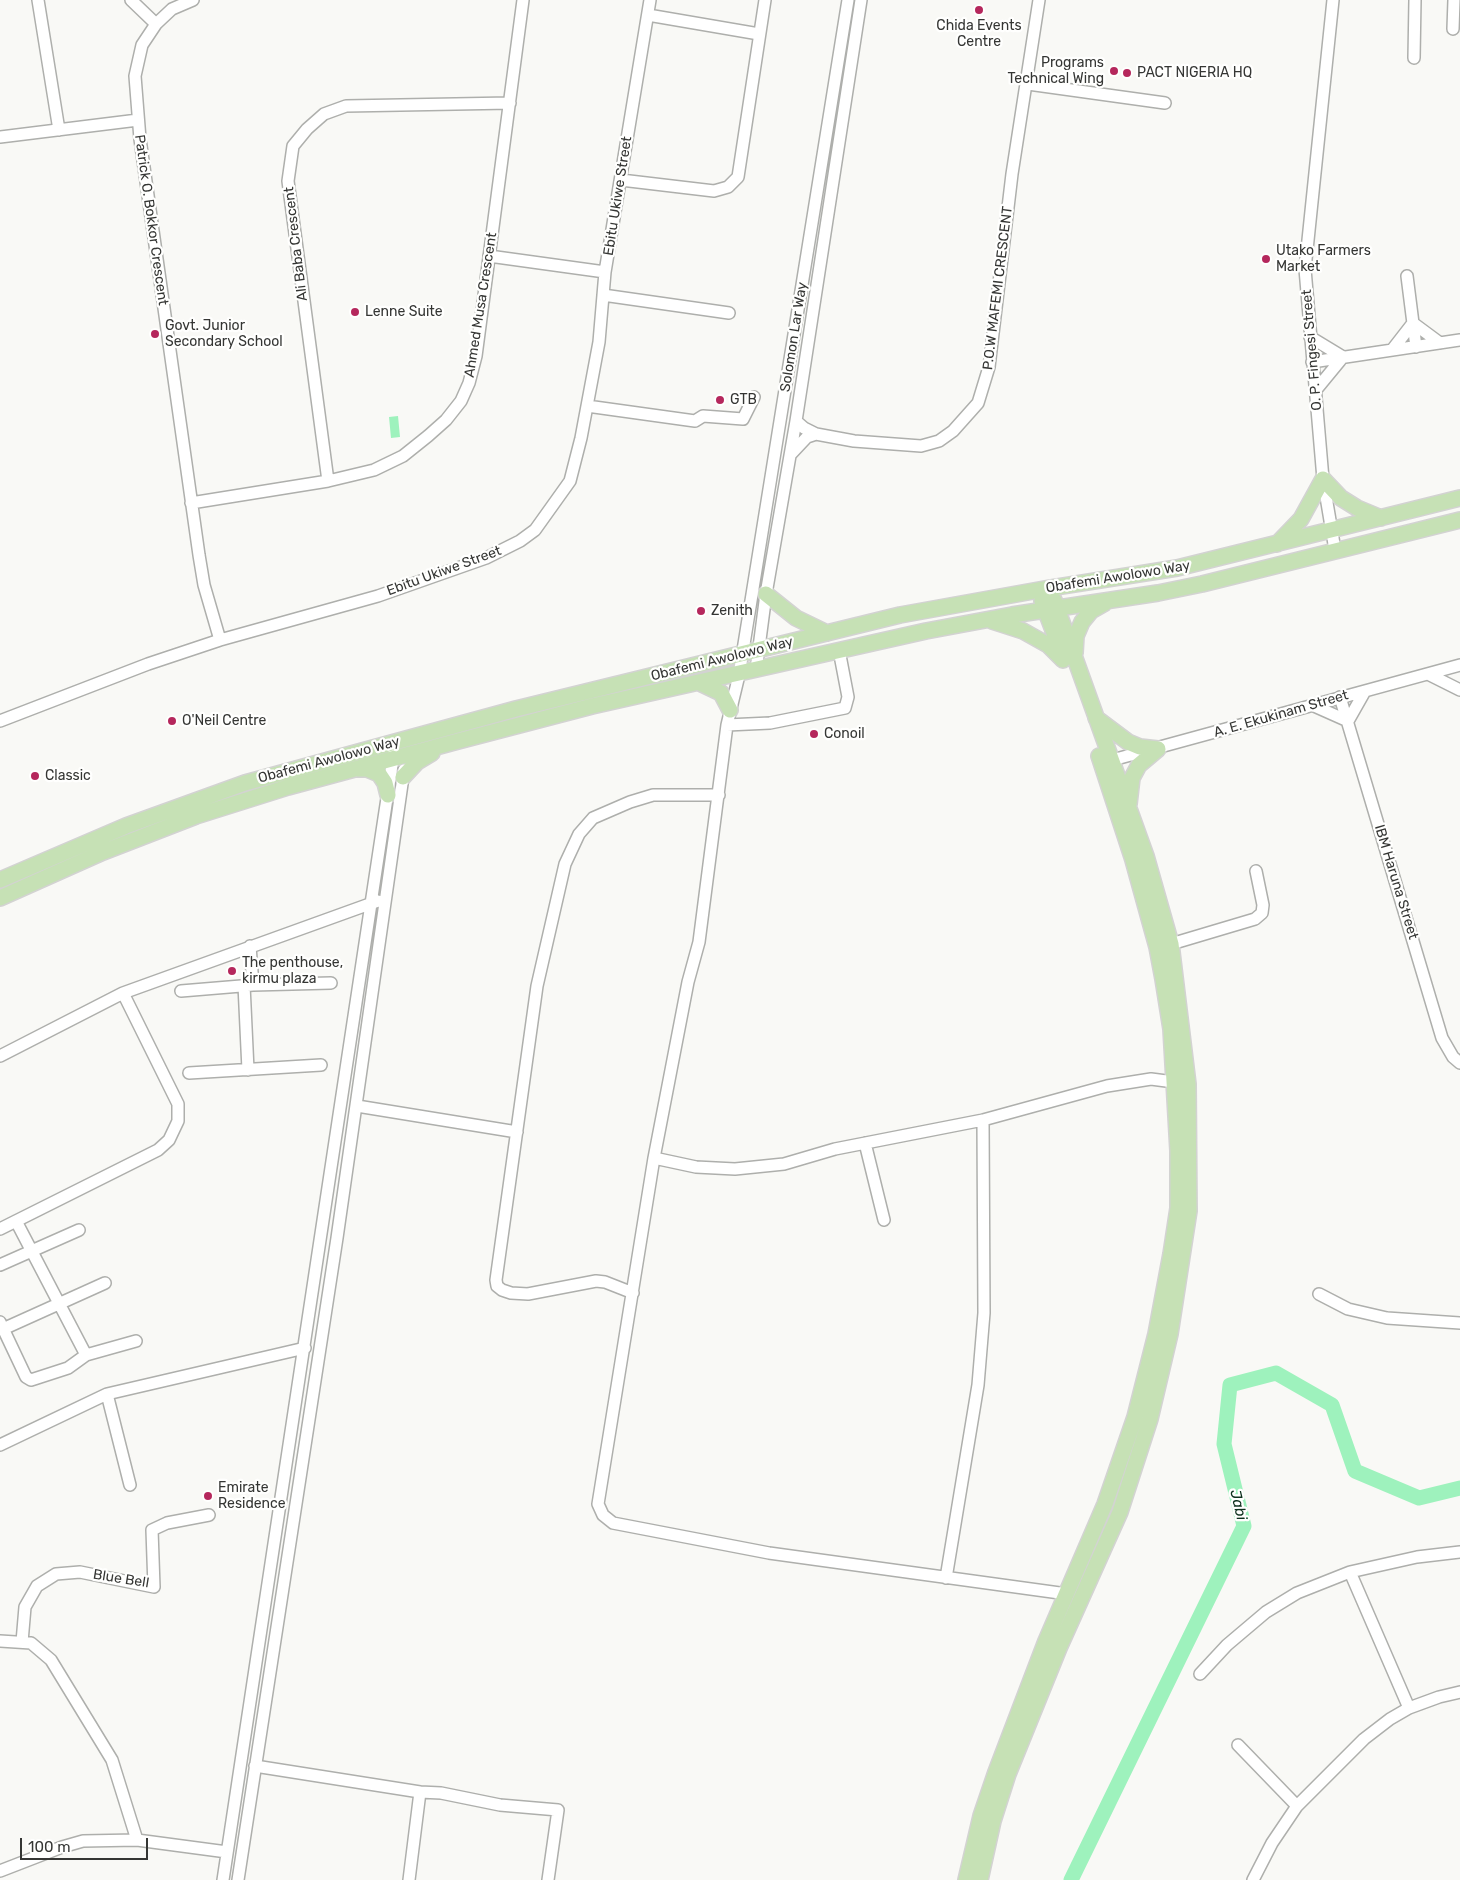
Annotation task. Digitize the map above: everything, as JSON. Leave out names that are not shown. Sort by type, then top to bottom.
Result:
[{"type":"main road","points":[[1277,544],[1301,519],[1323,479],[1341,498],[1357,508],[1381,518]]},
{"type":"main road","name":"Obafemi Awolowo Way","points":[[0,880],[86,842],[200,798],[290,769],[516,709],[939,607],[1177,568],[1460,498]]},
{"type":"main road","name":"Obafemi Awolowo Way","points":[[0,898],[103,852],[240,801],[400,756],[592,706],[986,619],[1158,593],[1246,574],[1460,520]]},
{"type":"main road","points":[[966,1880],[981,1816],[996,1772],[1066,1594],[1105,1504],[1135,1417],[1189,1201],[1188,1084],[1172,944],[1146,856],[1129,809],[1106,762],[1044,589]]},
{"type":"main road","points":[[766,594],[796,618],[827,633]]},
{"type":"main road","points":[[1070,661],[1076,636],[1082,622],[1091,611],[1109,601]]},
{"type":"main road","points":[[980,1880],[993,1821],[1008,1774],[1059,1648],[1120,1512],[1141,1447],[1170,1334],[1179,1238],[1178,1151],[1171,1029],[1157,947],[1106,762],[1096,718],[1070,661],[1023,631],[1010,625],[986,619]]},
{"type":"main road","points":[[700,683],[721,693],[730,710]]},
{"type":"main road","points":[[1096,718],[1128,742],[1140,747],[1158,749]]},
{"type":"main road","points":[[403,777],[417,762],[458,741]]},
{"type":"main road","points":[[1129,809],[1132,778],[1139,765],[1158,749]]},
{"type":"main road","points":[[354,769],[367,769],[379,774],[385,782],[388,795]]},
{"type":"street","points":[[38,0],[59,130]]},
{"type":"street","points":[[130,0],[156,24]]},
{"type":"street","name":"Patrick O. Bokkor Crescent","points":[[193,0],[172,9],[156,24],[142,45],[135,76],[138,120],[191,503],[204,585],[220,640]]},
{"type":"street","name":"Ahmed Musa Crescent","points":[[191,503],[328,481],[374,470],[403,456],[446,420],[461,401],[469,383],[476,356],[523,0]]},
{"type":"street","name":"Ebitu Ukiwe Street","points":[[0,721],[148,664],[220,640],[378,596],[486,558],[520,542],[535,530],[570,481],[587,406],[599,342],[606,272],[650,0]]},
{"type":"street","points":[[621,180],[714,192],[728,187],[738,177],[765,0]]},
{"type":"street","name":"Solomon Lar Way","points":[[848,0],[739,675],[727,725],[699,942],[688,982],[654,1158],[598,1504],[608,1520],[613,1523],[769,1553],[1066,1594]]},
{"type":"street","name":"Solomon Lar Way","points":[[756,670],[766,594],[791,454],[861,0]]},
{"type":"street","name":"P.O.W MAFEMI CRESCENT","points":[[796,421],[804,428],[816,434],[854,440],[921,446],[939,441],[953,431],[978,403],[989,367],[1012,174],[1028,84],[1039,0]]},
{"type":"street","name":"O. P. Fingesi Street","points":[[1333,0],[1305,270],[1323,479],[1330,530],[1335,550]]},
{"type":"street","points":[[1414,58],[1415,0]]},
{"type":"street","points":[[1453,29],[1454,0]]},
{"type":"street","points":[[648,15],[759,34]]},
{"type":"street","points":[[1028,84],[1165,103]]},
{"type":"street","name":"Ali Baba Crescent","points":[[328,481],[288,181],[293,146],[307,129],[324,114],[346,106],[510,103]]},
{"type":"street","points":[[0,137],[138,120]]},
{"type":"street","points":[[489,256],[606,272]]},
{"type":"street","points":[[1407,276],[1416,347]]},
{"type":"street","points":[[603,295],[729,313]]},
{"type":"street","points":[[1413,323],[1440,343]]},
{"type":"street","points":[[1392,350],[1413,323]]},
{"type":"street","points":[[1310,337],[1342,358]]},
{"type":"street","points":[[1312,362],[1460,340]]},
{"type":"street","points":[[1314,391],[1342,358]]},
{"type":"street","points":[[587,406],[695,421],[703,416],[743,420],[754,397]]},
{"type":"street","points":[[791,454],[807,437],[816,434]]},
{"type":"street","points":[[727,725],[770,723],[845,708],[848,698],[839,650]]},
{"type":"street","points":[[1457,666],[1460,689]]},
{"type":"street","name":"A. E. Ekukinam Street","points":[[1106,762],[1457,666]]},
{"type":"street","points":[[1428,674],[1460,689]]},
{"type":"street","points":[[1312,705],[1348,721],[1365,691]]},
{"type":"street","name":"IBM Haruna Street","points":[[1340,697],[1442,1038],[1453,1057],[1460,1063]]},
{"type":"street","points":[[223,1880],[388,795],[400,756],[402,740]]},
{"type":"street","points":[[238,1880],[357,1106],[384,898],[403,777],[400,756]]},
{"type":"street","points":[[633,1293],[605,1282],[596,1281],[528,1294],[506,1292],[497,1286],[496,1280],[537,986],[565,864],[579,834],[593,818],[630,802],[653,796],[718,795]]},
{"type":"street","points":[[1172,944],[1255,919],[1262,913],[1263,905],[1256,871]]},
{"type":"street","points":[[0,1056],[124,993],[384,898]]},
{"type":"street","points":[[248,1070],[250,946]]},
{"type":"street","points":[[181,991],[248,985],[331,983]]},
{"type":"street","points":[[0,1229],[158,1150],[169,1140],[178,1121],[178,1104],[124,993]]},
{"type":"street","points":[[189,1074],[321,1065]]},
{"type":"street","points":[[654,1158],[696,1167],[735,1169],[784,1164],[865,1143],[983,1120],[1107,1086],[1151,1079],[1174,1082]]},
{"type":"street","points":[[357,1106],[517,1132]]},
{"type":"street","points":[[946,1578],[978,1385],[984,1313],[983,1120]]},
{"type":"street","points":[[865,1143],[884,1220]]},
{"type":"street","points":[[16,1221],[86,1355]]},
{"type":"street","points":[[0,1266],[79,1230]]},
{"type":"street","points":[[105,1283],[2,1325],[26,1377],[31,1380],[68,1368],[86,1355],[136,1340]]},
{"type":"street","points":[[1319,1294],[1348,1309],[1387,1318],[1460,1323]]},
{"type":"street","points":[[0,1445],[107,1394],[305,1348]]},
{"type":"street","points":[[107,1394],[130,1485]]},
{"type":"street","name":"Blue Bell","points":[[22,1642],[25,1607],[37,1586],[56,1574],[80,1572],[154,1587],[152,1530],[167,1523],[209,1515]]},
{"type":"street","points":[[1200,1674],[1227,1645],[1266,1612],[1296,1593],[1350,1572],[1417,1557],[1460,1552]]},
{"type":"street","points":[[1350,1572],[1409,1708]]},
{"type":"street","points":[[0,1641],[31,1643],[51,1660],[112,1760],[137,1840]]},
{"type":"street","points":[[1253,1880],[1272,1843],[1297,1806],[1364,1739],[1390,1719],[1409,1708],[1439,1697],[1460,1692]]},
{"type":"street","points":[[1238,1745],[1297,1806]]},
{"type":"street","points":[[255,1766],[420,1792],[441,1793],[500,1804],[558,1810],[548,1880]]},
{"type":"street","points":[[409,1880],[420,1792]]},
{"type":"street","points":[[229,1833],[244,1834]]},
{"type":"street","points":[[0,1871],[83,1841],[137,1840],[227,1852]]},
{"type":"shaded area","points":[[398,416],[400,437],[391,438],[389,417]]},
{"type":"waterway","name":"Jabi","points":[[1071,1880],[1244,1526],[1224,1444],[1230,1385],[1276,1373],[1332,1405],[1355,1471],[1419,1498],[1460,1488]]},
{"type":"place","name":"Chida Events Centre","points":[[979,10]]},
{"type":"place","name":"Programs Technical Wing","points":[[1114,71]]},
{"type":"place","name":"PACT NIGERIA HQ","points":[[1127,73]]},
{"type":"place","name":"Utako Farmers Market","points":[[1266,259]]},
{"type":"place","name":"Lenne Suite","points":[[355,312]]},
{"type":"place","name":"Govt. Junior Secondary School","points":[[155,334]]},
{"type":"place","name":"GTB","points":[[720,400]]},
{"type":"place","name":"Zenith","points":[[701,611]]},
{"type":"place","name":"O'Neil Centre","points":[[172,721]]},
{"type":"place","name":"Conoil","points":[[814,734]]},
{"type":"place","name":"Classic","points":[[35,776]]},
{"type":"place","name":"The penthouse, kirmu plaza","points":[[232,971]]},
{"type":"place","name":"Emirate Residence","points":[[208,1496]]}]
